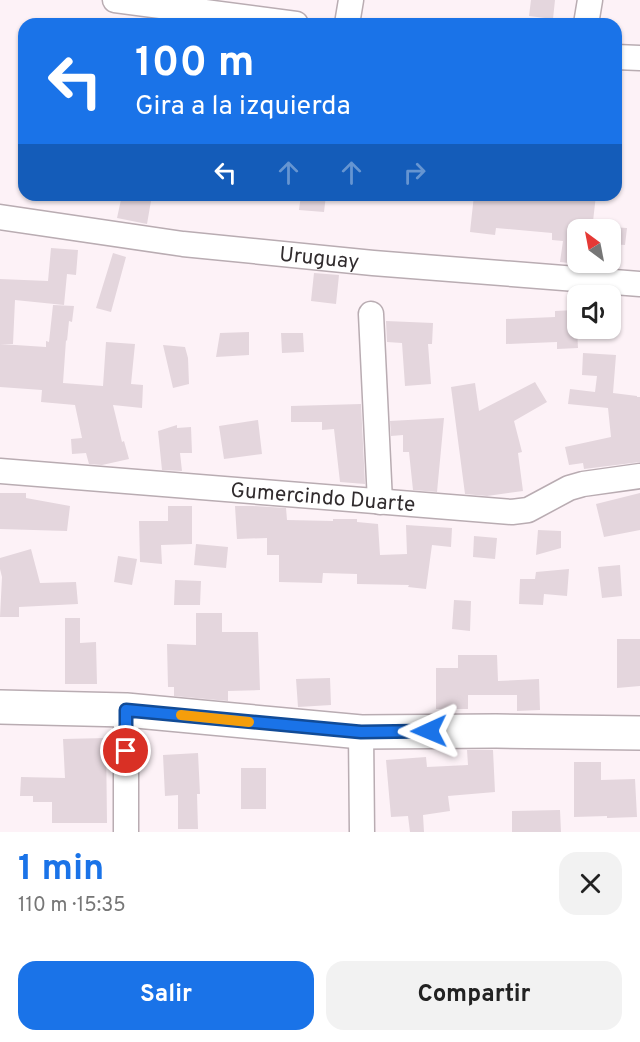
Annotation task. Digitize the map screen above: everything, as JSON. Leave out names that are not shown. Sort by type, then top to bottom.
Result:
[{"type":"main road","points":[[0,707],[126,710],[361,732],[496,730],[640,733]]},
{"type":"street","points":[[115,0],[251,18]]},
{"type":"street","points":[[348,18],[351,0]]},
{"type":"street","points":[[587,18],[590,0]]},
{"type":"street","points":[[622,57],[640,58]]},
{"type":"street","name":"Uruguay","points":[[0,217],[183,244],[373,263],[640,284]]},
{"type":"street","points":[[371,314],[380,502]]},
{"type":"street","name":"Gumercindo Duarte","points":[[0,471],[512,512],[528,510],[569,488],[640,476]]},
{"type":"street","points":[[126,710],[126,832]]},
{"type":"street","points":[[361,732],[362,832]]},
{"type":"building","points":[[531,0],[555,0],[553,18],[529,16]]},
{"type":"building","points":[[121,201],[151,201],[147,224],[117,218]]},
{"type":"building","points":[[300,201],[325,201],[324,212],[299,210]]},
{"type":"building","points":[[473,201],[595,201],[593,219],[567,219],[567,263],[560,262],[563,241],[552,240],[552,233],[496,228],[495,235],[470,232]]},
{"type":"building","points":[[621,228],[627,228],[625,245],[621,245]]},
{"type":"building","points":[[51,248],[78,250],[76,275],[67,274],[64,305],[15,300],[13,344],[0,344],[0,279],[48,281]]},
{"type":"building","points":[[113,253],[126,257],[111,312],[96,308]]},
{"type":"building","points":[[314,273],[339,275],[336,304],[311,301]]},
{"type":"building","points":[[53,305],[74,306],[66,340],[63,383],[103,386],[106,342],[135,344],[131,384],[143,385],[142,408],[113,405],[122,442],[124,441],[129,459],[102,465],[89,464],[86,453],[72,454],[71,439],[82,438],[75,405],[41,402],[42,390],[0,387],[0,344],[46,347],[46,341],[49,342]]},
{"type":"building","points":[[567,310],[567,339],[578,339],[578,348],[557,349],[557,342],[506,344],[506,319],[555,317],[555,311]]},
{"type":"building","points":[[386,321],[433,323],[432,344],[428,344],[431,384],[405,386],[402,343],[387,342]]},
{"type":"building","points":[[249,332],[249,355],[216,357],[220,333]]},
{"type":"building","points":[[281,333],[303,333],[304,352],[282,353]]},
{"type":"building","points":[[163,345],[185,347],[188,358],[189,384],[173,388]]},
{"type":"building","points":[[583,353],[616,355],[613,393],[640,397],[640,462],[584,469],[583,463],[569,465],[565,447],[611,437],[608,408],[568,404],[570,389],[595,392],[597,376],[582,375]]},
{"type":"building","points":[[535,382],[547,402],[514,421],[522,452],[518,453],[523,491],[487,496],[465,494],[451,387],[475,383],[479,411]]},
{"type":"building","points":[[361,404],[365,484],[340,482],[334,429],[322,430],[322,422],[291,422],[291,406]]},
{"type":"building","points":[[444,418],[437,492],[413,490],[409,452],[403,452],[403,435],[391,436],[390,421]]},
{"type":"building","points":[[258,420],[262,454],[224,459],[219,426]]},
{"type":"building","points":[[177,425],[177,428],[191,427],[192,453],[180,453],[182,471],[162,470],[158,431]]},
{"type":"building","points":[[0,493],[26,493],[26,498],[70,506],[67,531],[0,529]]},
{"type":"building","points":[[640,493],[640,530],[604,537],[596,504]]},
{"type":"building","points":[[168,506],[192,506],[192,544],[161,545],[162,564],[140,562],[139,521],[168,521]]},
{"type":"building","points":[[235,506],[286,508],[287,520],[357,519],[357,522],[378,524],[380,555],[407,554],[406,525],[452,528],[451,547],[432,545],[426,589],[408,587],[409,585],[357,584],[357,574],[323,573],[322,583],[279,582],[279,555],[267,555],[267,538],[237,539]]},
{"type":"building","points":[[538,530],[561,531],[561,548],[536,555]]},
{"type":"building","points":[[474,536],[497,538],[495,559],[473,557]]},
{"type":"building","points":[[196,544],[228,547],[226,568],[194,565]]},
{"type":"building","points":[[31,549],[40,583],[76,582],[78,604],[19,607],[19,617],[0,617],[2,577],[0,558]]},
{"type":"building","points":[[118,556],[137,559],[132,585],[114,582]]},
{"type":"building","points":[[620,565],[622,596],[602,598],[598,567]]},
{"type":"building","points":[[569,569],[567,596],[544,594],[543,605],[519,604],[520,579],[535,579],[536,572]]},
{"type":"building","points":[[175,580],[201,581],[200,605],[174,605]]},
{"type":"building","points":[[454,600],[471,601],[470,631],[452,629]]},
{"type":"building","points":[[196,613],[222,613],[222,632],[258,632],[260,690],[228,691],[228,701],[174,696],[174,687],[168,687],[167,644],[196,645]]},
{"type":"building","points":[[65,618],[80,618],[80,643],[96,642],[97,684],[65,684]]},
{"type":"building","points":[[617,639],[640,639],[640,686],[617,688]]},
{"type":"building","points":[[458,655],[497,655],[498,681],[539,679],[540,710],[517,711],[517,695],[468,695],[468,709],[436,709],[436,668],[458,668]]},
{"type":"building","points":[[330,678],[331,705],[298,707],[296,679]]},
{"type":"building","points":[[106,738],[107,823],[52,823],[52,802],[33,802],[33,796],[20,796],[21,777],[65,778],[63,739]]},
{"type":"building","points":[[467,750],[493,750],[495,792],[448,796],[450,811],[423,815],[424,832],[410,832],[408,816],[391,817],[386,760],[426,757],[427,767],[468,765]]},
{"type":"building","points":[[198,753],[200,794],[197,794],[198,829],[178,829],[178,795],[165,796],[163,755]]},
{"type":"building","points":[[574,762],[601,762],[601,780],[635,779],[637,817],[574,817]]},
{"type":"building","points":[[241,768],[266,768],[266,809],[241,809]]},
{"type":"building","points":[[560,810],[561,832],[512,832],[512,811]]},
{"type":"slow traffic","points":[[181,715],[249,722]]},
{"type":"route","points":[[126,751],[126,710],[361,732],[429,731]]}]
